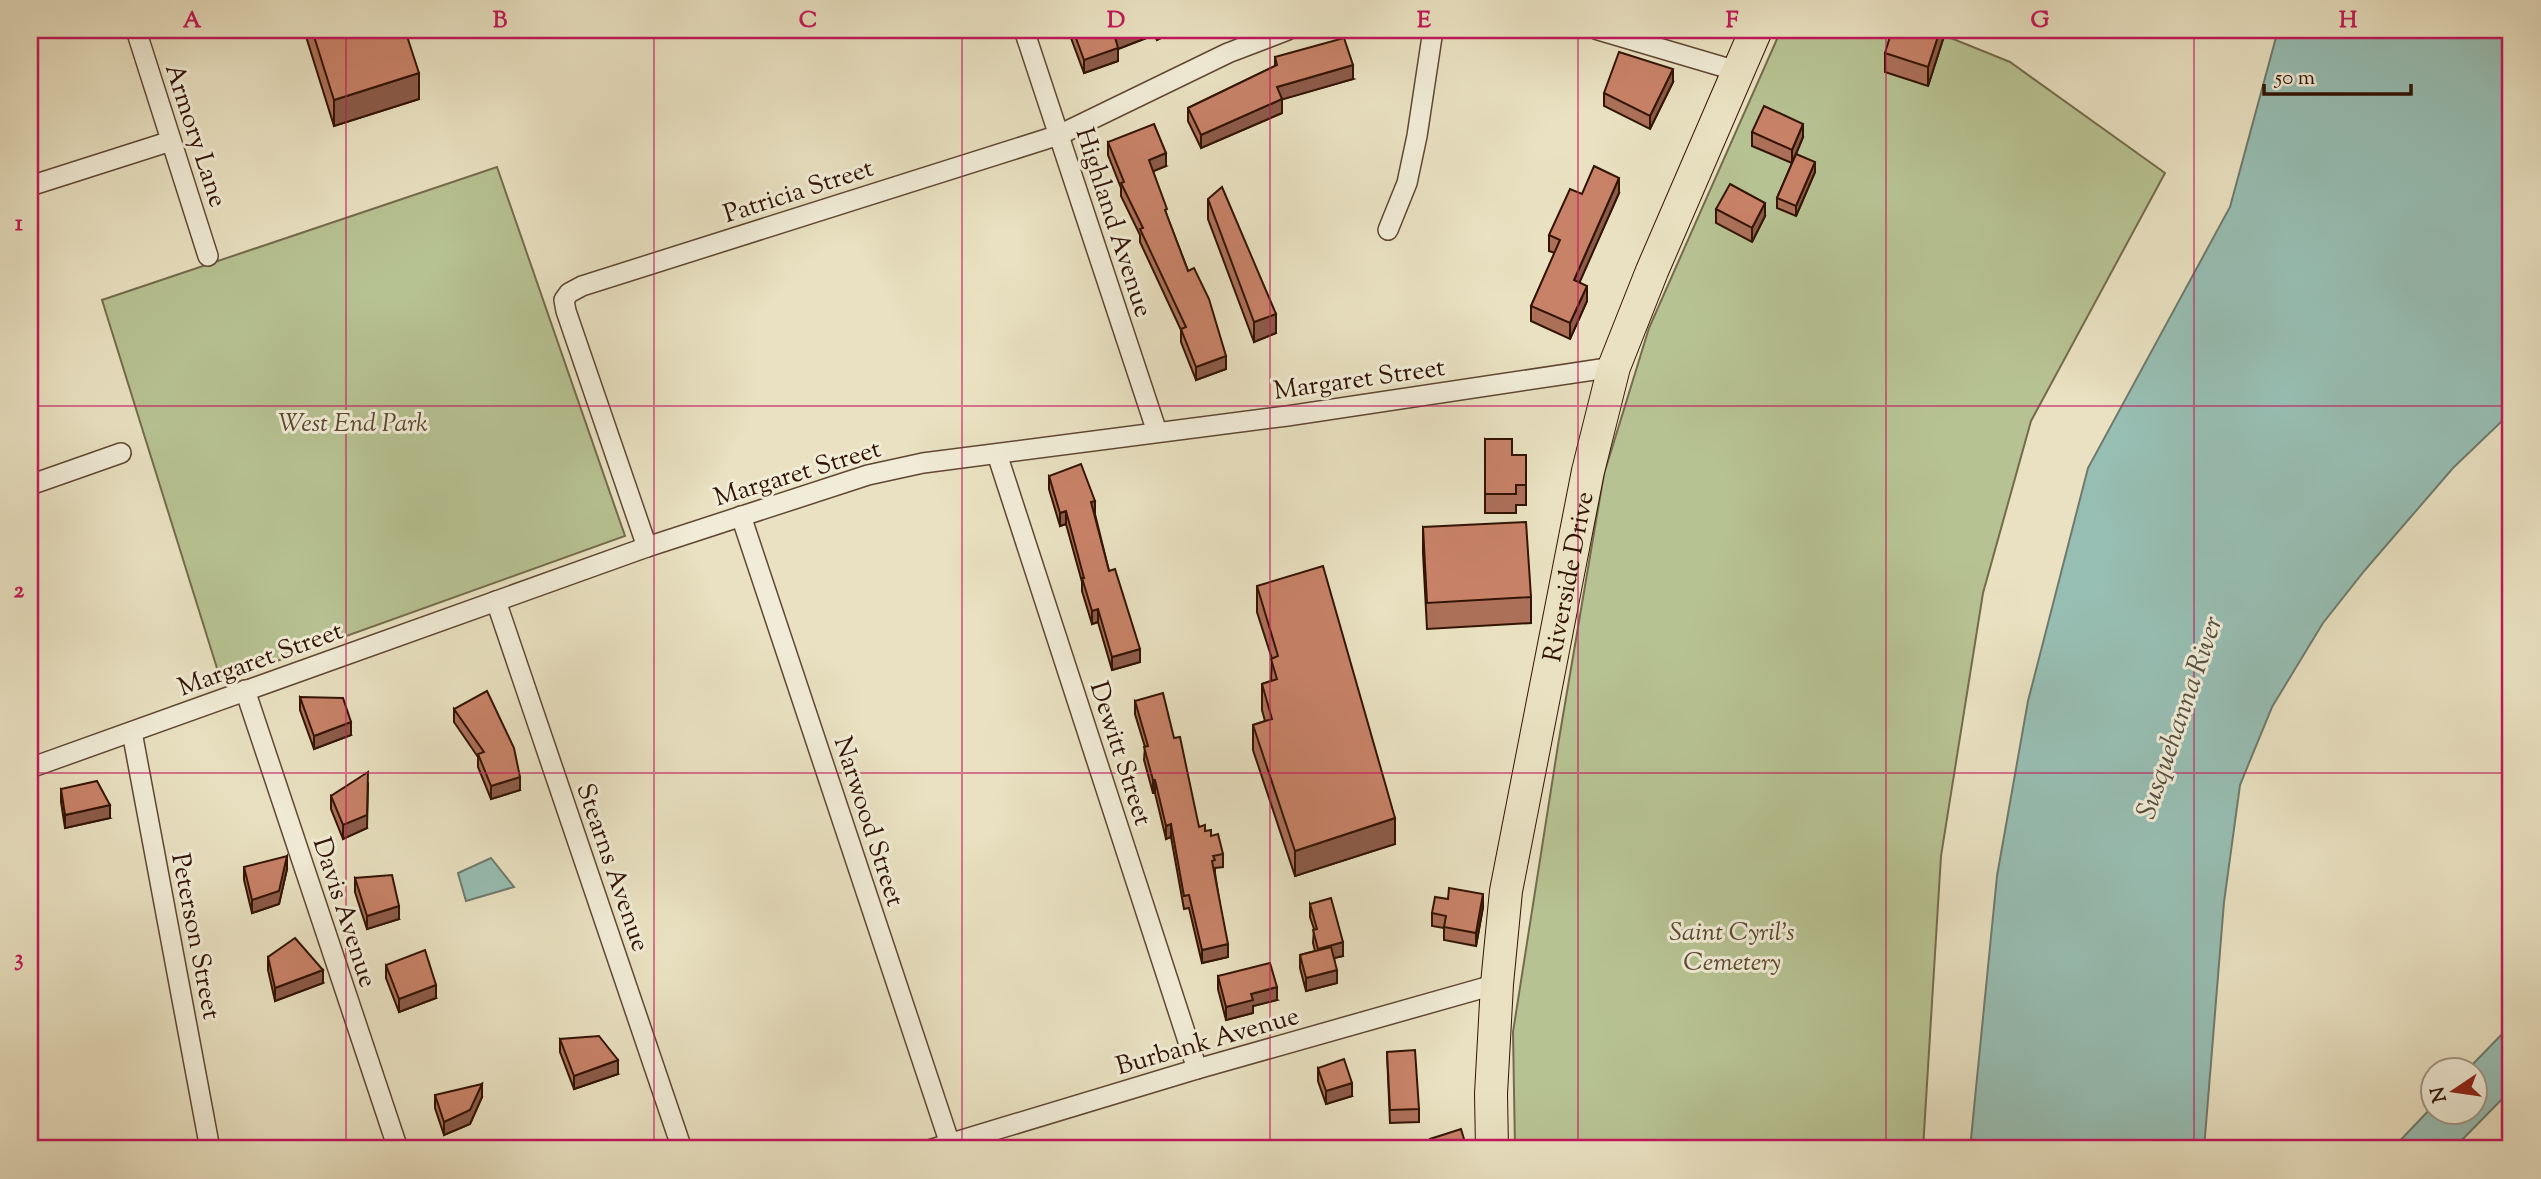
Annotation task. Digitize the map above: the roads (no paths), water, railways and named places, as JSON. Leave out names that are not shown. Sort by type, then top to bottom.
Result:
[{"type":"main road","name":"Riverside Drive","points":[[1492,1149],[1491,1094],[1497,984],[1506,891],[1586,479],[1614,367],[1652,271],[1756,30]]},
{"type":"street","name":"Armory Lane","points":[[136,30],[208,256]]},
{"type":"street","name":"Highland Avenue","points":[[1024,30],[1157,432]]},
{"type":"street","name":"Patricia Street","points":[[647,547],[566,311],[564,300],[569,293],[582,286],[1059,135],[1228,53],[1289,30]]},
{"type":"street","points":[[1388,230],[1406,183],[1418,136],[1433,30]]},
{"type":"street","points":[[1598,30],[1737,72]]},
{"type":"street","points":[[30,186],[171,141]]},
{"type":"street","name":"Margaret Street","points":[[30,768],[647,547],[868,475],[923,463],[1287,416],[1614,367]]},
{"type":"street","points":[[30,485],[121,453]]},
{"type":"street","name":"Dewitt Street","points":[[996,454],[1197,1069]]},
{"type":"street","name":"Narwood Street","points":[[741,516],[941,1147]]},
{"type":"street","name":"Stearns Avenue","points":[[496,601],[681,1149]]},
{"type":"street","name":"Davis Avenue","points":[[245,690],[398,1149]]},
{"type":"street","name":"Peterson Street","points":[[132,732],[210,1149]]},
{"type":"street","name":"Burbank Avenue","points":[[941,1147],[1197,1069],[1497,984]]},
{"type":"water","name":"Susquehanna River","points":[[2278,30],[2511,30],[2511,417],[2502,421],[2453,468],[2365,570],[2323,623],[2272,707],[2240,785],[2224,902],[2204,1149],[1970,1149],[1997,876],[2028,701],[2088,468],[2230,207]]},
{"type":"water","points":[[491,858],[514,887],[466,901],[458,873]]},
{"type":"water","points":[[2511,1025],[2511,1090],[2488,1113],[2488,1056],[2481,1056]]},
{"type":"water","points":[[2418,1122],[2418,1126],[2476,1126],[2453,1149],[2392,1149]]},
{"type":"park label","name":"West End Park","points":[[353,422]]},
{"type":"park label","name":"Saint Cyril's Cemetery","points":[[1732,946]]}]
